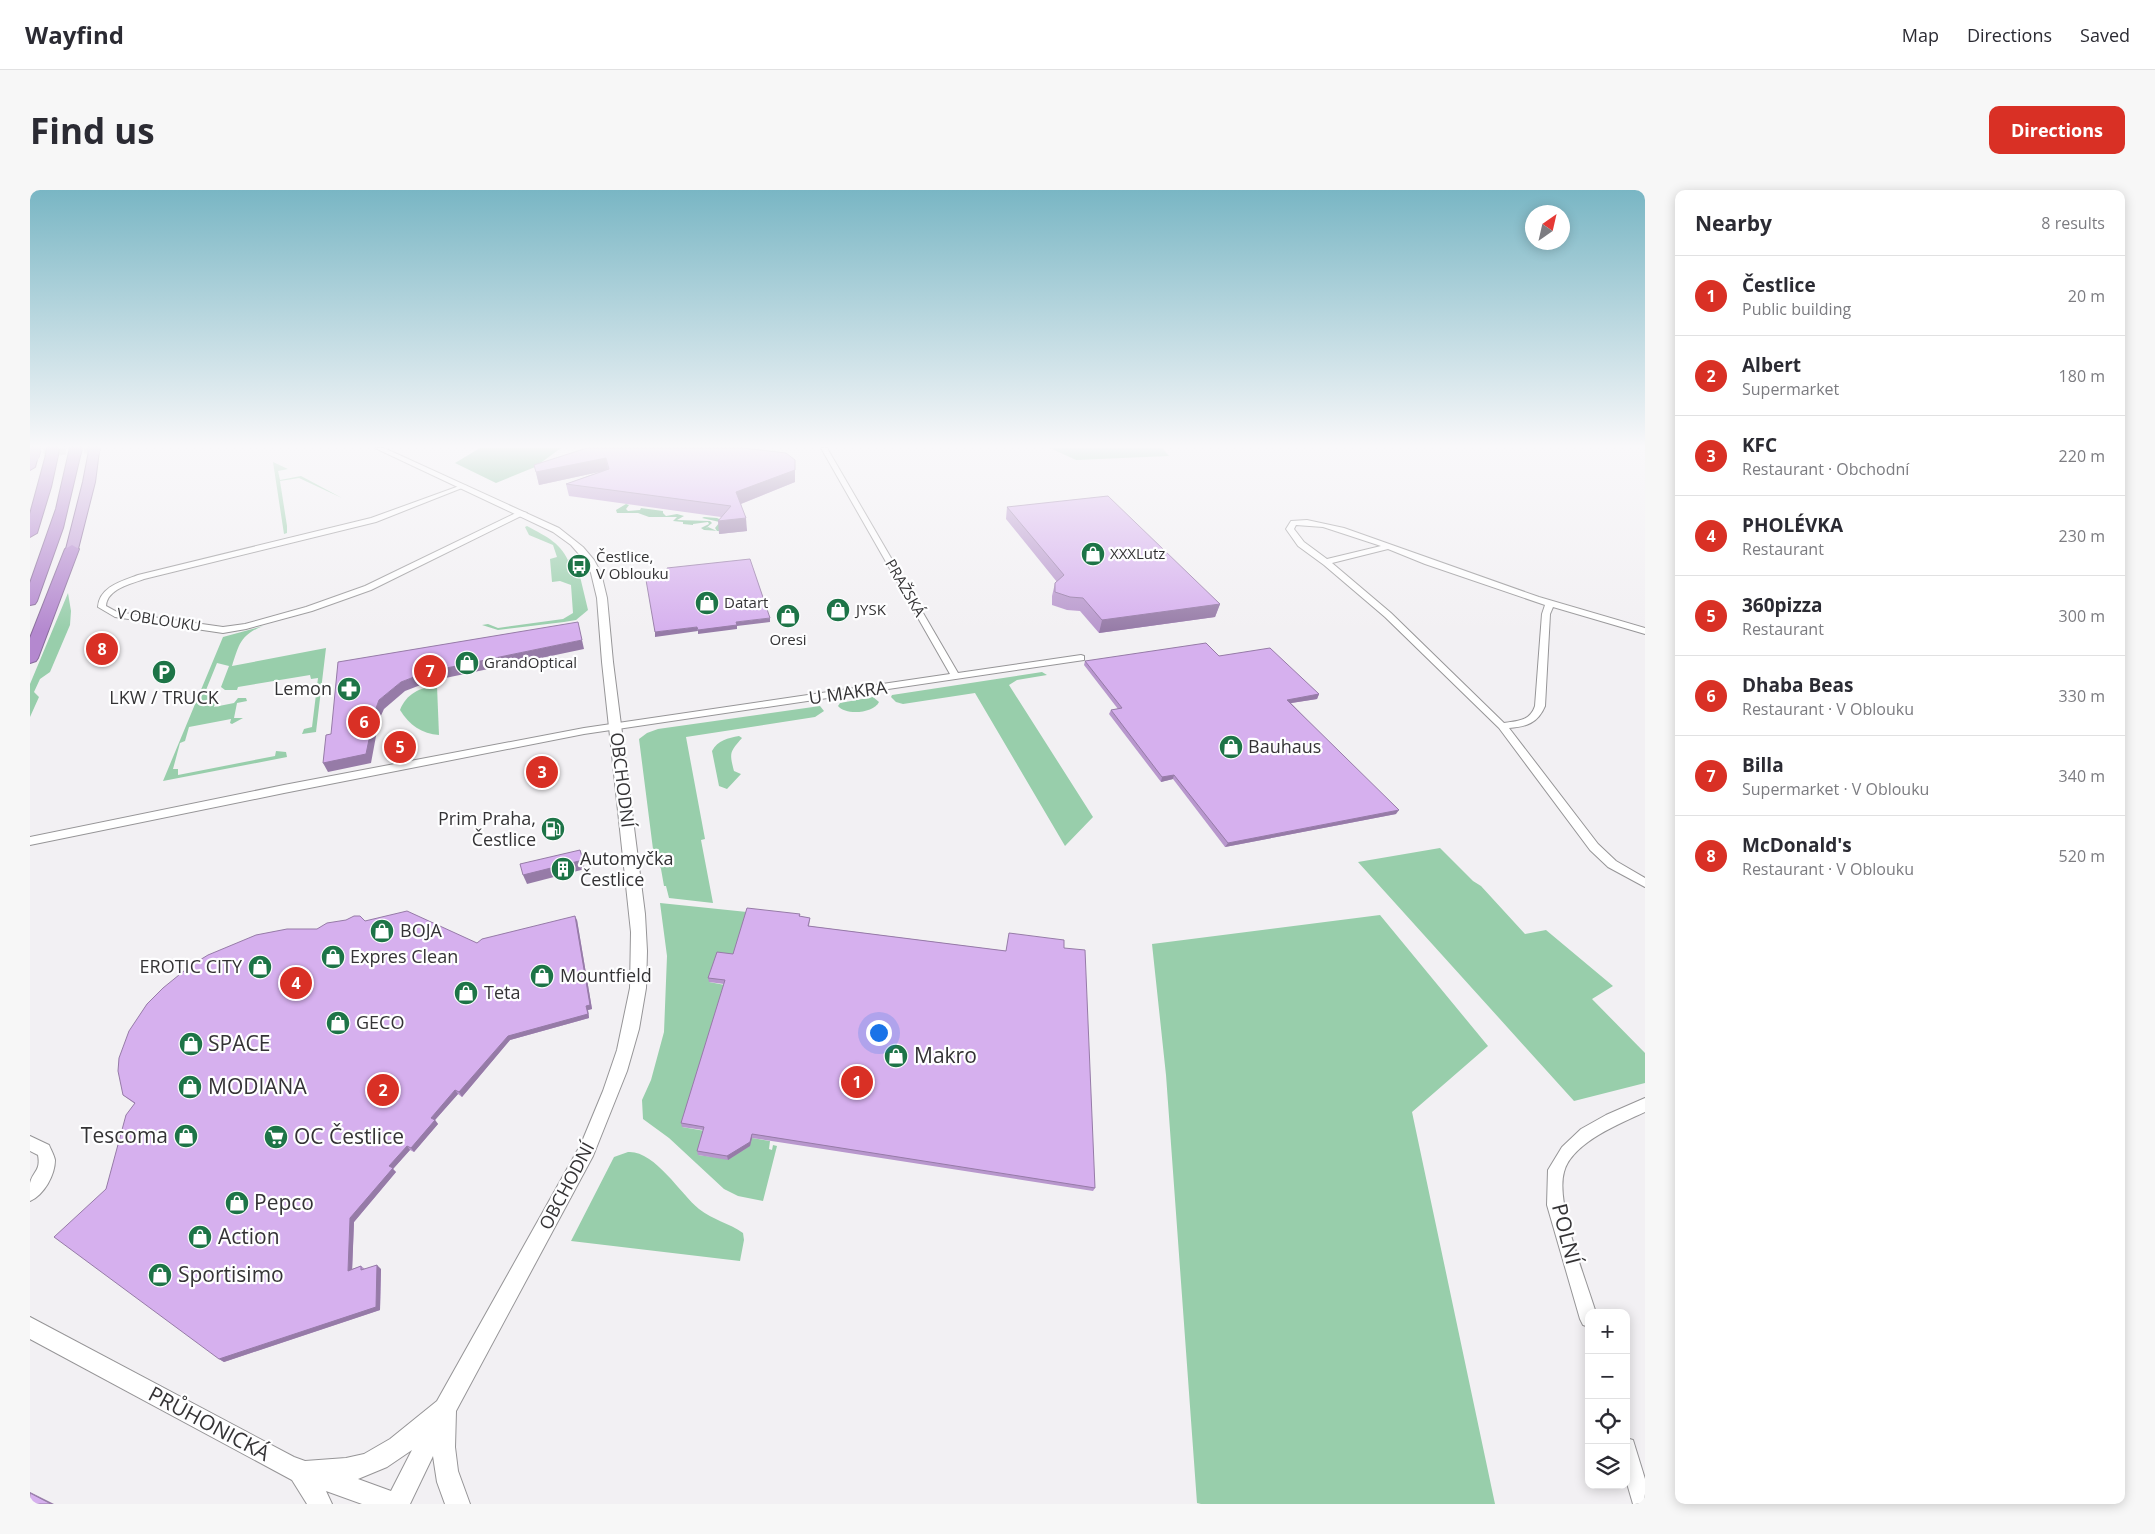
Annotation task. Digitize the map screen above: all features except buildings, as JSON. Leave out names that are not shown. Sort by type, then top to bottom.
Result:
[{"type":"highway","points":[[30,533],[38,509]]},
{"type":"highway","points":[[30,601],[44,568],[62,509]]},
{"type":"highway","points":[[30,658],[72,548],[83,509]]},
{"type":"street","name":"V OBLOUKU","points":[[402,509],[373,520],[141,577],[121,585],[108,593],[102,601],[102,607],[115,614],[223,630],[246,626],[309,609],[368,588],[523,513]]},
{"type":"street","name":"OBCHODNÍ","points":[[396,1504],[446,1406],[587,1150],[603,1114],[627,1044],[638,988],[640,937],[607,665],[604,611],[596,572],[580,548],[572,541],[556,530],[515,509]]},
{"type":"street","name":"PRAŽSKÁ","points":[[859,509],[956,677]]},
{"type":"street","points":[[1645,631],[1550,604],[1386,547],[1360,536],[1317,523],[1294,524],[1290,529],[1301,544],[1326,562],[1388,615],[1502,726],[1594,847],[1612,864],[1645,883]]},
{"type":"street","points":[[1326,562],[1386,547]]},
{"type":"street","points":[[1502,726],[1528,723],[1537,715],[1540,706],[1546,614],[1550,604]]},
{"type":"street","name":"U MAKRA","points":[[30,841],[284,789],[615,727],[1081,658]]},
{"type":"street","name":"POLNÍ","points":[[1586,1309],[1555,1205],[1556,1170],[1567,1152],[1586,1134],[1611,1120],[1645,1105]]},
{"type":"street","points":[[30,1143],[44,1150],[47,1161],[43,1176],[30,1193]]},
{"type":"street","name":"PRŮHONICKÁ","points":[[30,1328],[301,1473],[396,1504]]},
{"type":"street","name":"OBCHODNÍ","points":[[301,1473],[350,1469],[368,1464],[403,1442],[446,1406]]},
{"type":"street","name":"OBCHODNÍ","points":[[446,1406],[444,1427],[447,1473],[458,1504]]},
{"type":"street","points":[[1630,1460],[1643,1504]]},
{"type":"street","points":[[301,1473],[320,1504]]},
{"type":"shaded area","points":[[280,509],[284,509],[287,526],[287,533],[284,534]]},
{"type":"shaded area","points":[[616,510],[663,511],[666,516],[677,514],[684,516],[677,520],[710,521],[712,523],[705,529],[708,527],[716,531],[704,530],[701,528],[709,524],[708,522],[693,525],[683,524],[683,522],[673,521],[677,517],[649,517],[638,513],[617,513]]},
{"type":"shaded area","points":[[702,518],[717,518],[728,523],[721,525],[721,531],[717,531],[715,528],[719,523],[724,523]]},
{"type":"shaded area","points":[[527,526],[553,541],[563,551],[570,565],[578,568],[588,610],[576,620],[564,622],[498,630],[482,625],[488,624],[498,628],[563,619],[573,613],[571,585],[560,581],[552,582],[550,559],[557,557],[553,545],[529,535],[525,527]]},
{"type":"shaded area","points":[[68,593],[71,611],[70,625],[50,672],[40,679],[34,692],[39,697],[30,717],[30,684]]},
{"type":"shaded area","points":[[263,626],[255,629],[245,637],[239,646],[232,666],[326,648],[316,732],[302,734],[304,729],[312,727],[318,678],[311,679],[310,675],[238,687],[237,690],[225,690],[221,687],[229,666],[217,663],[206,690],[207,695],[216,699],[214,707],[234,703],[238,698],[246,698],[247,701],[237,703],[234,718],[243,718],[232,724],[230,723],[231,719],[189,727],[185,741],[180,743],[173,769],[178,769],[178,775],[275,756],[276,751],[286,752],[287,757],[163,781],[223,637]]},
{"type":"shaded area","points":[[1042,672],[1047,675],[1017,680],[1009,685],[1093,817],[1065,846],[975,693],[903,704],[896,702],[891,697],[892,695]]},
{"type":"shaded area","points":[[437,686],[439,735],[427,733],[416,728],[400,710],[414,692]]},
{"type":"shaded area","points":[[873,697],[879,702],[872,709],[866,711],[847,711],[838,706],[840,703]]},
{"type":"shaded area","points":[[820,706],[824,711],[815,717],[686,737],[705,839],[701,840],[713,903],[669,898],[653,849],[639,739],[647,733],[658,729]]},
{"type":"shaded area","points":[[739,736],[742,738],[733,750],[731,760],[734,771],[741,774],[727,789],[719,786],[712,751],[720,742]]},
{"type":"shaded area","points":[[1440,848],[1473,881],[1481,886],[1525,934],[1546,930],[1613,986],[1592,999],[1645,1053],[1645,1083],[1574,1101],[1358,862]]},
{"type":"shaded area","points":[[660,903],[747,912],[733,959],[709,982],[725,985],[682,1127],[705,1131],[698,1155],[728,1159],[752,1138],[770,1141],[769,1149],[772,1150],[773,1145],[777,1146],[763,1201],[738,1196],[724,1189],[669,1138],[643,1119],[642,1100],[651,1080],[664,1032],[667,956]]},
{"type":"shaded area","points":[[1380,915],[1488,1046],[1412,1112],[1495,1504],[1197,1503],[1166,1075],[1152,944]]},
{"type":"shaded area","points":[[628,1152],[638,1153],[657,1165],[699,1209],[743,1233],[744,1240],[740,1261],[571,1241],[614,1157]]},
{"type":"place","name":"XXXLutz","points":[[1093,554]]},
{"type":"place","name":"Čestlice, V Oblouku","points":[[579,566]]},
{"type":"place","name":"Datart","points":[[707,603]]},
{"type":"place","name":"JYSK","points":[[838,610]]},
{"type":"place","name":"Oresi","points":[[788,616]]},
{"type":"place","name":"McDonald's","points":[[102,649]]},
{"type":"place","name":"GrandOptical","points":[[467,663]]},
{"type":"place","name":"Billa","points":[[430,671]]},
{"type":"place","name":"LKW / TRUCK","points":[[164,672]]},
{"type":"place","name":"Lemon","points":[[349,689]]},
{"type":"place","name":"Dhaba Beas","points":[[364,722]]},
{"type":"place","name":"360pizza","points":[[400,747]]},
{"type":"place","name":"Bauhaus","points":[[1231,747]]},
{"type":"place","name":"KFC","points":[[542,772]]},
{"type":"place","name":"Prim Praha, Čestlice","points":[[553,829]]},
{"type":"place","name":"Automyčka Čestlice","points":[[563,869]]},
{"type":"place","name":"BOJA","points":[[382,931]]},
{"type":"place","name":"Expres Clean","points":[[333,957]]},
{"type":"place","name":"EROTIC CITY","points":[[260,967]]},
{"type":"place","name":"Mountfield","points":[[542,976]]},
{"type":"place","name":"PHOLÉVKA","points":[[296,983]]},
{"type":"place","name":"Teta","points":[[466,993]]},
{"type":"place","name":"GECO","points":[[338,1023]]},
{"type":"place","name":"SPACE","points":[[191,1044]]},
{"type":"place","name":"Makro","points":[[896,1056]]},
{"type":"place","name":"Čestlice","points":[[857,1082]]},
{"type":"place","name":"MODIANA","points":[[190,1087]]},
{"type":"place","name":"Albert","points":[[383,1090]]},
{"type":"place","name":"Tescoma","points":[[186,1136]]},
{"type":"place","name":"OC Čestlice","points":[[276,1137]]},
{"type":"place","name":"Pepco","points":[[237,1203]]},
{"type":"place","name":"Action","points":[[200,1237]]},
{"type":"place","name":"Sportisimo","points":[[160,1275]]}]
